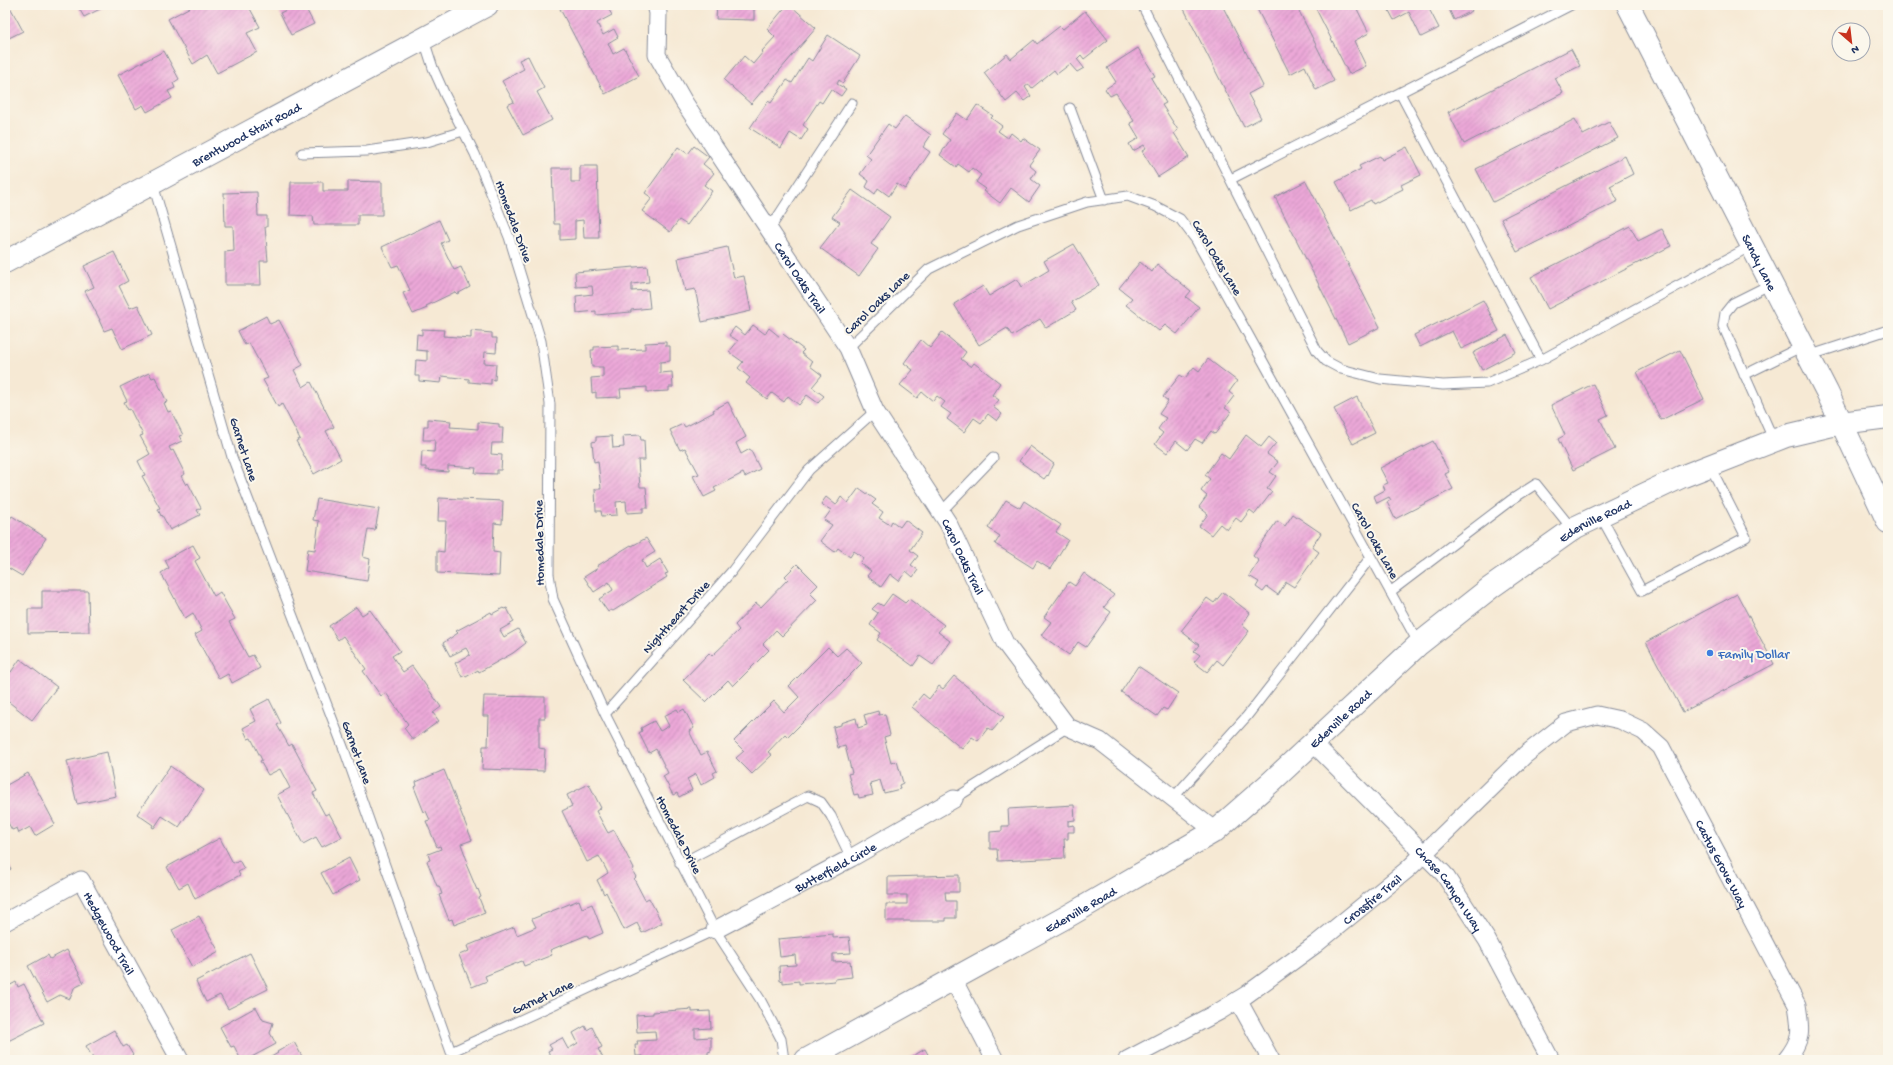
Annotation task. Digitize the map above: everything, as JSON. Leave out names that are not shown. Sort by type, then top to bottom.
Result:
[{"type":"street","name":"Brentwood Stair Road","points":[[5,262],[424,40],[487,5]]},
{"type":"street","name":"Carol Oaks Trail","points":[[656,5],[658,13],[657,55],[684,102],[848,348],[874,412],[948,523],[1005,643],[1068,727],[1100,741],[1215,831]]},
{"type":"street","name":"Sandy Lane","points":[[1628,5],[1805,351],[1888,522]]},
{"type":"street","name":"Ederville Road","points":[[806,1060],[1215,831],[1313,743],[1419,644],[1490,588],[1573,530],[1680,477],[1774,440],[1841,423],[1888,417]]},
{"type":"street","name":"Crossfire Trail","points":[[1127,1060],[1238,1000],[1316,944],[1408,869],[1525,755],[1566,723],[1597,715]]},
{"type":"street","name":"Cactus Grove Way","points":[[1597,715],[1620,720],[1631,725],[1643,731],[1661,747],[1797,1005],[1801,1031],[1791,1055]]},
{"type":"street","name":"Chase Canyon Way","points":[[1313,743],[1444,874],[1487,940],[1551,1060]]},
{"type":"street","name":"Butterfield Circle","points":[[715,930],[851,858],[954,799]]},
{"type":"street","name":"Hedgewood Trail","points":[[5,922],[81,880],[180,1060]]},
{"type":"street","points":[[953,979],[995,1060]]},
{"type":"street","points":[[1238,1000],[1272,1060]]},
{"type":"lane","points":[[1142,5],[1318,350],[1326,361],[1341,369],[1380,379],[1443,385],[1487,383],[1541,360],[1751,246]]},
{"type":"lane","points":[[1231,179],[1571,5]]},
{"type":"lane","name":"Homedale Drive","points":[[424,40],[432,68],[475,154],[509,237],[541,341],[550,404],[549,574],[553,599],[605,714],[680,864],[715,930],[760,999],[781,1039],[784,1060]]},
{"type":"lane","points":[[1400,93],[1541,360]]},
{"type":"lane","name":"Carol Oaks Trail","points":[[769,230],[852,103]]},
{"type":"lane","points":[[1070,108],[1104,200]]},
{"type":"lane","points":[[302,153],[367,152],[426,142],[463,131]]},
{"type":"lane","name":"Garnet Lane","points":[[153,184],[232,457],[345,752],[451,1052],[715,930]]},
{"type":"lane","name":"Carol Oaks Lane","points":[[848,348],[929,270],[1018,225],[1087,202],[1128,196],[1155,206],[1180,219],[1196,240],[1419,644]]},
{"type":"lane","points":[[1770,284],[1733,302],[1725,314],[1723,326],[1774,440]]},
{"type":"lane","points":[[1744,375],[1805,351],[1888,330]]},
{"type":"lane","name":"Nightheart Drive","points":[[605,714],[732,571],[809,470],[874,412]]},
{"type":"lane","points":[[940,512],[993,458]]},
{"type":"lane","points":[[1600,516],[1642,591],[1746,537],[1710,466]]},
{"type":"lane","points":[[1390,592],[1511,500],[1536,484],[1573,530]]},
{"type":"lane","points":[[1173,798],[1247,716],[1371,557]]},
{"type":"lane","points":[[954,799],[1068,727]]},
{"type":"lane","points":[[680,864],[808,796],[821,802],[831,816],[851,858]]},
{"type":"building","points":[[5,5],[9,5],[23,31],[5,40]]},
{"type":"building","points":[[77,5],[108,5],[84,17]]},
{"type":"building","points":[[194,5],[248,5],[260,27],[247,33],[257,52],[217,73],[207,55],[193,64],[168,19]]},
{"type":"building","points":[[297,5],[304,5],[314,24],[291,35],[280,13]]},
{"type":"building","points":[[568,5],[606,5],[612,15],[597,23],[603,35],[614,29],[618,37],[608,43],[613,54],[624,48],[639,76],[605,94],[560,9]]},
{"type":"building","points":[[717,5],[754,5],[754,20],[716,19]]},
{"type":"building","points":[[787,5],[790,5],[816,28],[751,104],[724,80],[744,56],[753,64],[763,52],[762,51],[775,37],[767,29]]},
{"type":"building","points":[[1182,5],[1222,5],[1263,86],[1248,94],[1261,118],[1244,127]]},
{"type":"building","points":[[1255,5],[1296,5],[1334,81],[1316,90],[1305,66],[1290,74]]},
{"type":"building","points":[[1314,5],[1355,5],[1369,33],[1354,41],[1366,66],[1349,74]]},
{"type":"building","points":[[1386,5],[1427,5],[1439,28],[1421,37],[1409,12],[1394,20]]},
{"type":"building","points":[[1447,5],[1469,5],[1472,11],[1454,20]]},
{"type":"building","points":[[1085,11],[1108,40],[1084,59],[1081,55],[1077,59],[1084,68],[1077,72],[1070,64],[1057,74],[1054,70],[1032,88],[1029,84],[1025,87],[1031,96],[1024,101],[1017,93],[1006,102],[984,73],[1007,54],[1011,59],[1034,40],[1037,44],[1060,26],[1063,29]]},
{"type":"building","points":[[828,35],[860,56],[843,83],[839,80],[837,84],[846,89],[841,96],[831,89],[822,103],[819,101],[803,125],[808,129],[801,140],[790,133],[781,148],[750,128],[768,101],[771,103],[787,80],[792,83],[808,58],[812,61]]},
{"type":"building","points":[[1138,48],[1155,76],[1151,78],[1166,103],[1162,105],[1178,130],[1174,133],[1189,157],[1158,177],[1142,151],[1146,148],[1144,145],[1133,151],[1129,144],[1139,138],[1130,123],[1134,121],[1116,93],[1110,96],[1105,89],[1116,82],[1107,68]]},
{"type":"building","points":[[1571,49],[1580,66],[1555,78],[1563,93],[1464,144],[1448,112]]},
{"type":"building","points":[[164,51],[179,79],[173,83],[175,88],[168,91],[172,98],[147,112],[143,105],[136,109],[118,75]]},
{"type":"building","points":[[528,56],[544,88],[537,92],[552,120],[523,135],[507,105],[514,102],[502,81],[524,69],[519,60]]},
{"type":"building","points":[[977,105],[993,116],[991,118],[1002,126],[998,131],[1008,138],[1011,133],[1021,141],[1023,138],[1040,150],[1029,165],[1036,171],[1031,179],[1040,186],[1029,202],[1011,188],[1000,203],[984,191],[986,189],[976,182],[981,175],[972,168],[969,172],[958,164],[956,167],[940,155],[950,140],[942,134],[957,113],[967,120]]},
{"type":"building","points":[[905,116],[931,135],[923,147],[930,152],[905,189],[897,184],[889,196],[878,188],[875,194],[866,187],[869,181],[860,174],[871,159],[866,155],[888,124],[895,129]]},
{"type":"building","points":[[1575,119],[1583,135],[1609,122],[1618,138],[1493,202],[1476,169]]},
{"type":"building","points":[[694,146],[709,157],[703,164],[714,173],[704,185],[712,191],[687,225],[679,220],[670,232],[642,211],[652,198],[645,193],[678,147],[688,154]]},
{"type":"building","points":[[1407,147],[1421,175],[1401,185],[1403,189],[1373,204],[1371,200],[1351,210],[1336,182],[1361,169],[1359,166],[1380,156],[1382,160]]},
{"type":"building","points":[[1625,156],[1633,174],[1610,186],[1618,201],[1517,252],[1501,219]]},
{"type":"building","points":[[580,166],[597,166],[599,238],[584,238],[583,220],[575,221],[575,239],[560,240],[560,224],[554,224],[552,168],[571,168],[571,182],[580,182]]},
{"type":"building","points":[[348,181],[382,182],[382,215],[358,215],[358,225],[314,225],[313,216],[290,215],[291,182],[323,182],[323,191],[348,191]]},
{"type":"building","points":[[1306,181],[1380,327],[1348,343],[1275,197]]},
{"type":"building","points":[[852,190],[890,217],[871,244],[878,249],[859,276],[820,248],[840,222],[832,217]]},
{"type":"building","points":[[257,192],[258,216],[267,216],[267,227],[265,227],[268,261],[260,261],[261,285],[225,285],[225,252],[234,251],[233,226],[225,226],[224,193]]},
{"type":"building","points":[[439,220],[448,240],[441,243],[454,270],[461,267],[470,287],[457,294],[455,292],[413,314],[403,293],[410,290],[398,265],[392,267],[382,247]]},
{"type":"building","points":[[1630,226],[1638,241],[1662,229],[1671,246],[1548,309],[1531,277]]},
{"type":"building","points":[[1074,244],[1099,285],[1071,302],[1076,310],[1046,328],[1040,319],[1012,336],[1007,328],[979,345],[954,304],[983,286],[989,296],[1017,279],[1021,287],[1049,270],[1044,261]]},
{"type":"building","points":[[727,247],[734,278],[744,276],[751,311],[702,322],[695,289],[685,291],[678,258]]},
{"type":"building","points":[[114,252],[128,281],[119,286],[130,308],[138,305],[152,335],[122,349],[112,328],[104,331],[85,291],[94,287],[84,266]]},
{"type":"building","points":[[1140,262],[1152,272],[1157,264],[1191,291],[1186,297],[1199,307],[1177,334],[1165,325],[1159,331],[1126,305],[1132,298],[1119,288]]},
{"type":"building","points":[[647,266],[649,282],[632,284],[632,291],[648,290],[650,308],[631,310],[631,312],[596,315],[596,311],[577,313],[576,296],[593,294],[592,286],[576,287],[575,272]]},
{"type":"building","points":[[1483,300],[1499,331],[1461,349],[1452,331],[1420,347],[1414,335]]},
{"type":"building","points":[[266,316],[270,324],[279,320],[303,365],[294,370],[303,387],[311,382],[334,427],[326,431],[341,459],[314,474],[296,441],[300,439],[282,404],[278,407],[263,380],[268,378],[249,343],[245,345],[238,331]]},
{"type":"building","points":[[753,325],[765,334],[769,328],[780,337],[783,334],[804,350],[801,353],[812,362],[810,366],[822,375],[812,387],[824,396],[818,403],[807,395],[799,405],[788,396],[784,402],[772,393],[767,399],[746,383],[750,378],[738,368],[743,362],[729,352],[738,341],[729,335],[735,327],[745,335]]},
{"type":"building","points":[[422,329],[444,330],[443,336],[471,338],[471,331],[492,333],[492,338],[497,338],[496,353],[485,352],[484,363],[496,364],[495,380],[491,379],[491,384],[469,382],[469,379],[442,376],[441,383],[419,381],[419,376],[415,376],[416,360],[427,361],[427,351],[416,350],[417,334],[422,335]]},
{"type":"building","points":[[942,332],[966,352],[961,359],[971,367],[974,363],[1000,383],[992,395],[999,400],[993,407],[1002,414],[997,421],[988,414],[981,423],[974,418],[964,432],[947,419],[951,414],[941,407],[945,402],[937,396],[933,401],[922,392],[917,398],[900,385],[913,370],[904,363],[921,340],[930,348]]},
{"type":"building","points":[[1507,335],[1516,352],[1482,370],[1473,353]]},
{"type":"building","points":[[666,342],[666,346],[670,346],[670,361],[660,362],[660,373],[672,372],[673,387],[669,387],[669,391],[647,392],[647,387],[620,389],[621,397],[596,398],[596,392],[592,393],[591,378],[603,377],[603,367],[592,367],[591,350],[594,350],[594,347],[618,346],[618,350],[645,349],[645,343]]},
{"type":"building","points":[[1680,350],[1704,399],[1661,420],[1637,372]]},
{"type":"building","points":[[1208,359],[1237,381],[1229,392],[1234,396],[1225,408],[1231,412],[1215,434],[1211,431],[1202,443],[1195,439],[1187,450],[1176,441],[1167,453],[1155,444],[1163,433],[1158,429],[1166,418],[1159,414],[1168,401],[1163,397],[1180,375],[1185,378],[1194,367],[1199,371]]},
{"type":"building","points":[[149,373],[152,378],[155,377],[167,402],[164,403],[168,412],[171,411],[183,435],[179,436],[182,441],[169,447],[171,451],[173,450],[185,474],[181,476],[186,485],[188,483],[201,508],[197,510],[200,515],[170,530],[162,515],[161,516],[158,509],[160,508],[142,476],[145,475],[138,461],[150,454],[140,436],[143,435],[130,409],[128,410],[124,402],[127,401],[120,387]]},
{"type":"building","points":[[1593,384],[1608,415],[1600,419],[1615,449],[1573,470],[1558,439],[1565,435],[1551,405]]},
{"type":"building","points":[[1357,397],[1375,433],[1353,444],[1334,409]]},
{"type":"building","points":[[728,402],[746,437],[736,443],[741,454],[750,449],[760,469],[745,477],[743,473],[714,488],[716,491],[704,497],[693,476],[699,474],[685,448],[680,450],[670,430],[683,424],[685,427],[714,412],[713,410]]},
{"type":"building","points":[[428,419],[451,421],[450,427],[478,429],[478,422],[499,424],[499,428],[503,428],[502,443],[492,443],[491,454],[502,455],[501,470],[497,470],[497,474],[475,473],[476,468],[448,466],[448,472],[426,470],[426,467],[421,467],[422,451],[434,452],[435,440],[423,440],[424,426],[428,426]]},
{"type":"building","points":[[640,435],[641,440],[644,440],[645,460],[638,460],[640,487],[646,487],[648,508],[643,508],[643,512],[627,513],[626,501],[616,502],[617,515],[602,516],[601,511],[596,511],[595,489],[601,489],[598,461],[594,462],[592,442],[596,441],[596,437],[612,436],[613,448],[624,447],[623,436]]},
{"type":"building","points":[[1246,435],[1261,447],[1269,437],[1276,443],[1267,454],[1278,462],[1270,472],[1276,476],[1267,489],[1272,492],[1255,514],[1250,510],[1241,522],[1236,518],[1227,530],[1220,524],[1211,535],[1199,526],[1208,514],[1199,507],[1207,496],[1201,491],[1210,479],[1205,475],[1221,453],[1229,459]]},
{"type":"building","points":[[1433,441],[1449,472],[1445,474],[1453,489],[1395,519],[1387,502],[1391,500],[1389,497],[1377,503],[1374,496],[1385,490],[1383,485],[1388,483],[1380,468]]},
{"type":"building","points":[[1030,446],[1054,464],[1048,476],[1047,475],[1044,479],[1019,461]]},
{"type":"building","points":[[859,488],[876,500],[872,504],[883,512],[879,518],[890,525],[892,521],[900,527],[905,520],[922,533],[910,550],[918,556],[911,565],[918,570],[913,577],[906,571],[899,581],[890,574],[881,587],[867,576],[871,571],[860,563],[864,558],[854,551],[850,557],[838,548],[835,552],[820,541],[832,525],[824,520],[831,510],[821,504],[826,497],[836,505],[841,497],[848,503]]},
{"type":"building","points":[[439,498],[503,501],[502,524],[494,523],[493,552],[500,553],[499,576],[437,573],[437,551],[444,552],[446,521],[438,521]]},
{"type":"building","points":[[317,499],[379,509],[375,530],[368,529],[363,557],[370,559],[367,581],[305,571],[308,549],[315,550],[319,521],[313,520]]},
{"type":"building","points":[[1006,500],[1020,508],[1024,501],[1061,525],[1056,532],[1068,540],[1050,569],[1037,561],[1033,568],[995,544],[1000,536],[988,528]]},
{"type":"building","points":[[1293,514],[1321,533],[1312,547],[1319,552],[1294,587],[1286,582],[1278,595],[1267,587],[1263,592],[1256,587],[1259,582],[1249,576],[1259,561],[1253,556],[1277,521],[1285,526]]},
{"type":"building","points":[[12,516],[46,538],[22,576],[5,566],[5,526]]},
{"type":"building","points":[[646,538],[655,552],[642,560],[646,568],[660,559],[668,573],[665,574],[667,577],[613,611],[611,610],[608,612],[599,599],[613,590],[609,582],[594,592],[584,577],[598,568],[597,566],[631,545],[632,546]]},
{"type":"building","points":[[193,545],[200,558],[195,561],[214,596],[220,592],[235,619],[229,622],[248,657],[253,655],[260,668],[232,683],[228,674],[219,679],[195,635],[202,631],[193,613],[185,618],[161,573],[169,568],[165,560]]},
{"type":"building","points":[[797,564],[818,585],[810,593],[817,600],[782,636],[776,630],[763,644],[769,650],[733,686],[728,680],[706,702],[683,680],[709,653],[712,656],[739,630],[735,625],[756,603],[761,607],[788,579],[785,576]]},
{"type":"building","points":[[1084,573],[1114,595],[1104,607],[1111,612],[1086,647],[1078,642],[1069,655],[1041,635],[1051,622],[1044,617],[1069,582],[1075,586]]},
{"type":"building","points":[[42,591],[88,591],[89,632],[28,633],[28,609],[42,609]]},
{"type":"building","points":[[1223,592],[1250,613],[1242,625],[1249,631],[1223,665],[1217,660],[1207,672],[1194,662],[1200,655],[1194,651],[1199,645],[1181,631],[1207,598],[1214,603]]},
{"type":"building","points":[[892,594],[905,603],[909,599],[944,625],[938,632],[950,641],[933,665],[920,656],[913,666],[877,640],[881,633],[870,625],[878,613],[872,609],[878,603],[883,606]]},
{"type":"building","name":"Family Dollar","points":[[1737,594],[1774,664],[1683,712],[1646,642]]},
{"type":"building","points":[[356,607],[362,615],[370,610],[400,651],[392,656],[403,672],[412,666],[441,707],[433,713],[439,721],[413,740],[404,728],[408,724],[386,693],[381,696],[363,671],[366,669],[343,636],[338,640],[329,626]]},
{"type":"building","points":[[503,608],[507,608],[514,622],[500,630],[504,637],[518,629],[526,643],[513,653],[479,672],[478,670],[466,677],[465,675],[462,677],[455,663],[470,655],[466,648],[450,656],[443,643],[458,633],[456,631],[491,612],[492,614]]},
{"type":"building","points":[[828,647],[837,656],[846,648],[862,663],[788,737],[785,734],[768,752],[772,755],[752,774],[736,758],[744,751],[734,741],[774,701],[784,712],[799,697],[789,686]]},
{"type":"building","points":[[20,659],[57,687],[32,720],[5,699],[5,673],[8,670],[11,672]]},
{"type":"building","points":[[1138,666],[1178,693],[1167,710],[1163,708],[1157,716],[1121,692]]},
{"type":"building","points":[[954,676],[1004,717],[992,731],[988,728],[978,741],[972,737],[962,749],[912,707],[923,694],[929,699],[939,686],[943,689]]},
{"type":"building","points":[[484,696],[545,697],[545,718],[539,718],[539,748],[545,749],[544,771],[482,769],[483,746],[488,746],[489,716],[483,716]]},
{"type":"building","points":[[269,699],[281,723],[277,725],[289,746],[292,744],[317,791],[313,793],[325,815],[329,813],[342,837],[322,847],[316,837],[303,844],[277,795],[290,788],[280,769],[268,775],[260,761],[262,760],[251,738],[248,739],[243,728],[256,721],[250,709]]},
{"type":"building","points":[[677,709],[679,712],[684,709],[694,728],[689,731],[701,755],[707,752],[717,771],[713,773],[715,777],[701,785],[696,774],[687,779],[692,790],[679,797],[677,793],[673,795],[663,776],[668,773],[656,749],[649,753],[639,733],[642,731],[641,728],[654,721],[660,731],[669,726],[664,716]]},
{"type":"building","points":[[878,711],[879,715],[885,714],[890,735],[884,737],[891,763],[897,761],[903,783],[899,785],[900,789],[884,793],[880,780],[870,783],[873,795],[859,798],[858,794],[854,795],[848,774],[852,773],[845,746],[838,748],[833,727],[856,718],[858,728],[867,725],[864,715]]},
{"type":"building","points":[[107,752],[116,796],[77,804],[67,761]]},
{"type":"building","points":[[170,766],[204,790],[179,827],[162,816],[154,828],[152,827],[153,825],[137,814]]},
{"type":"building","points":[[444,770],[472,840],[461,844],[468,863],[466,864],[477,890],[478,889],[481,897],[479,898],[485,913],[454,925],[452,919],[449,920],[439,895],[442,894],[439,886],[437,886],[427,861],[430,860],[428,854],[441,849],[440,846],[437,847],[426,821],[430,820],[426,811],[424,812],[414,787],[417,786],[416,782]]},
{"type":"building","points":[[28,773],[55,824],[35,836],[30,827],[19,833],[17,828],[12,830],[5,817],[5,786]]},
{"type":"building","points":[[589,784],[601,808],[596,811],[608,833],[614,830],[634,869],[632,870],[636,877],[634,879],[645,900],[649,898],[662,923],[642,933],[637,923],[624,930],[606,892],[604,894],[597,880],[608,873],[599,856],[587,862],[562,811],[572,806],[567,795]]},
{"type":"building","points":[[1074,805],[1075,820],[1068,821],[1068,826],[1074,825],[1074,832],[1068,832],[1068,839],[1064,839],[1065,858],[998,861],[997,849],[990,849],[990,832],[1002,831],[1002,826],[1009,826],[1008,809]]},
{"type":"building","points":[[220,838],[233,863],[239,860],[244,869],[238,872],[240,875],[195,899],[188,883],[179,888],[167,867]]},
{"type":"building","points":[[5,858],[11,869],[5,872]]},
{"type":"building","points":[[349,858],[360,880],[333,895],[321,873]]},
{"type":"building","points":[[959,875],[959,892],[945,892],[946,901],[956,901],[956,918],[946,918],[946,921],[886,921],[886,904],[907,904],[907,895],[888,895],[888,877]]},
{"type":"building","points":[[579,900],[582,908],[592,904],[603,933],[589,939],[587,935],[550,950],[552,955],[524,966],[522,961],[485,976],[487,981],[472,987],[459,955],[469,951],[467,946],[514,927],[517,935],[536,927],[532,919]]},
{"type":"building","points":[[199,916],[219,952],[192,967],[172,930]]},
{"type":"building","points":[[833,934],[833,938],[849,937],[851,953],[833,954],[833,962],[850,961],[852,977],[835,979],[835,981],[799,984],[799,981],[783,983],[783,980],[780,981],[779,966],[796,965],[795,955],[780,957],[778,939]]},
{"type":"building","points":[[67,950],[84,983],[74,988],[70,999],[60,995],[47,1002],[28,966],[48,955],[50,959]]},
{"type":"building","points":[[250,953],[268,989],[228,1009],[220,995],[206,1002],[196,981]]},
{"type":"building","points":[[16,982],[18,987],[24,984],[44,1023],[8,1041],[5,1035],[5,988]]},
{"type":"building","points":[[256,1007],[263,1020],[273,1023],[270,1033],[276,1044],[246,1060],[241,1060],[234,1046],[231,1047],[220,1027]]},
{"type":"building","points":[[692,1009],[692,1012],[710,1011],[711,1028],[695,1029],[695,1038],[711,1037],[711,1051],[708,1052],[708,1055],[643,1059],[643,1056],[636,1056],[635,1045],[638,1045],[637,1041],[656,1040],[655,1031],[637,1032],[636,1015]]},
{"type":"building","points":[[585,1026],[587,1030],[592,1027],[602,1047],[598,1049],[604,1060],[552,1060],[548,1051],[552,1049],[549,1045],[562,1038],[568,1049],[578,1043],[573,1033]]},
{"type":"building","points":[[114,1030],[123,1047],[127,1045],[133,1055],[128,1058],[129,1060],[94,1060],[86,1046]]},
{"type":"building","points":[[294,1042],[304,1060],[266,1060],[278,1053],[277,1052]]},
{"type":"building","points":[[925,1049],[931,1060],[906,1060]]},
{"type":"place","name":"Family Dollar","points":[[1710,653]]}]
